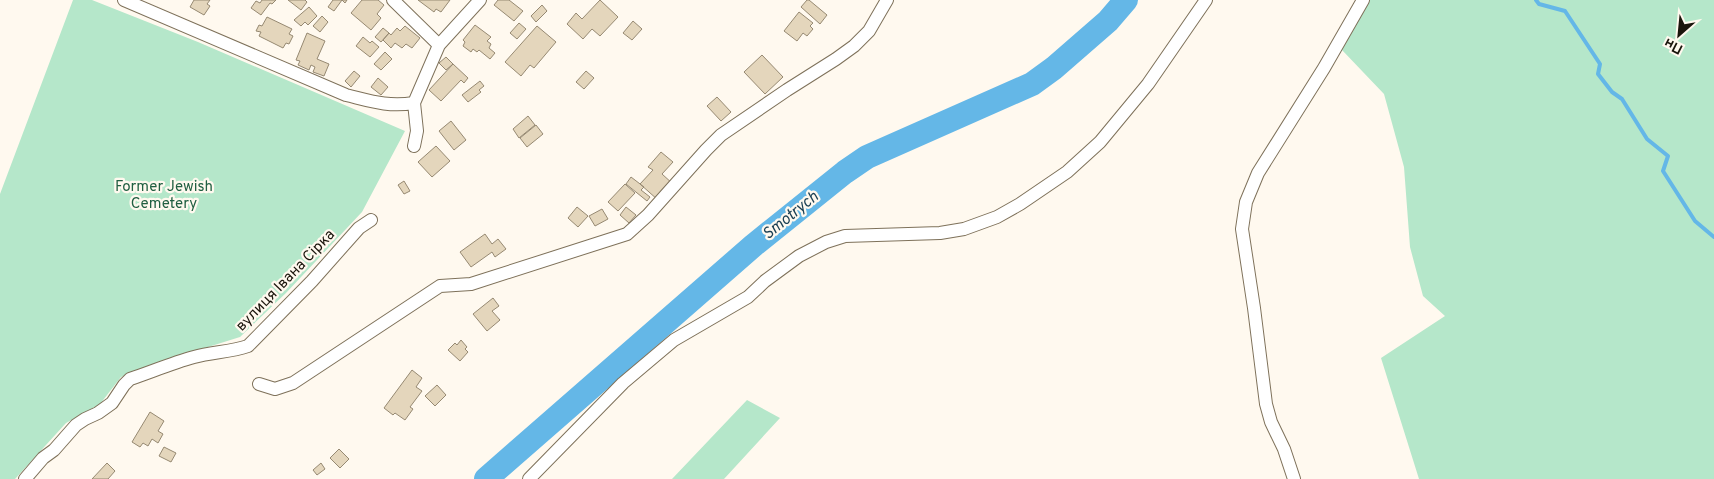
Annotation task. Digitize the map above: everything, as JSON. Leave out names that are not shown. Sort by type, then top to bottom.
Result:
[{"type":"street","points":[[125,0],[346,95],[397,106],[414,103]]},
{"type":"street","points":[[393,0],[439,45]]},
{"type":"street","points":[[414,146],[417,131],[414,103],[439,45],[480,0]]},
{"type":"street","points":[[259,384],[275,389],[293,383],[440,286],[471,284],[614,240],[627,234],[648,215],[721,135],[854,46],[869,31],[887,0]]},
{"type":"street","points":[[529,479],[623,383],[674,340],[748,297],[765,281],[799,256],[826,242],[845,236],[940,233],[964,228],[997,217],[1020,204],[1067,172],[1100,142],[1148,84],[1206,0]]},
{"type":"street","points":[[1294,479],[1284,449],[1271,422],[1266,404],[1242,229],[1246,202],[1258,173],[1324,68],[1363,0]]},
{"type":"street","name":"вулиця Івана Сірка","points":[[25,479],[76,425],[112,403],[130,379],[194,357],[237,350],[248,346],[312,281],[359,228],[371,220]]},
{"type":"green space","name":"Former Jewish Cemetery","points":[[73,0],[92,0],[198,42],[405,131],[362,212],[286,293],[240,337],[157,363],[121,377],[100,404],[66,423],[15,479],[0,479],[0,194]]},
{"type":"green space","points":[[1367,0],[1714,0],[1714,479],[1419,479],[1381,358],[1445,316],[1423,296],[1410,247],[1404,167],[1384,94],[1342,50]]},
{"type":"green space","points":[[747,400],[780,418],[724,479],[672,479]]},
{"type":"building","points":[[194,0],[210,0],[207,4],[210,6],[204,15],[190,7]]},
{"type":"building","points":[[262,0],[276,0],[272,4],[270,3],[261,15],[251,8],[256,1],[260,3]]},
{"type":"building","points":[[288,0],[305,0],[307,2],[301,10]]},
{"type":"building","points":[[333,0],[342,0],[334,11],[328,7]]},
{"type":"building","points":[[362,0],[378,0],[384,5],[377,14],[381,18],[371,30],[351,13]]},
{"type":"building","points":[[418,0],[450,0],[441,12],[436,9],[434,12]]},
{"type":"building","points":[[498,0],[509,0],[523,11],[514,21],[494,5]]},
{"type":"building","points":[[600,0],[618,17],[600,36],[592,29],[583,39],[567,24],[576,13],[582,19]]},
{"type":"building","points":[[807,0],[827,15],[820,24],[801,7]]},
{"type":"building","points":[[542,5],[547,11],[536,22],[531,16]]},
{"type":"building","points":[[309,7],[317,16],[308,25],[305,22],[301,26],[294,20]]},
{"type":"building","points":[[799,12],[813,23],[810,26],[813,29],[807,36],[803,33],[797,41],[784,31]]},
{"type":"building","points":[[322,16],[328,22],[320,32],[313,26]]},
{"type":"building","points":[[267,17],[292,29],[289,34],[293,36],[289,44],[286,43],[283,48],[259,36],[261,32],[256,31],[259,25],[262,26]]},
{"type":"building","points":[[633,21],[642,29],[632,40],[623,33]]},
{"type":"building","points":[[519,23],[526,29],[517,39],[510,33]]},
{"type":"building","points":[[475,25],[491,37],[487,41],[491,44],[489,48],[495,53],[490,59],[479,50],[477,52],[473,49],[471,52],[463,46],[465,42],[463,40]]},
{"type":"building","points":[[405,26],[420,38],[412,48],[406,44],[402,48],[395,43],[391,48],[383,40],[389,33],[391,35],[397,28],[400,31]]},
{"type":"building","points":[[537,26],[556,42],[534,68],[530,65],[521,76],[505,62]]},
{"type":"building","points":[[383,28],[389,33],[381,42],[375,37]]},
{"type":"building","points":[[307,33],[325,41],[317,59],[329,64],[324,76],[313,72],[315,67],[311,65],[309,70],[298,65],[300,61],[296,60]]},
{"type":"building","points":[[363,37],[379,47],[370,57],[356,46]]},
{"type":"building","points":[[385,52],[392,59],[381,70],[374,64]]},
{"type":"building","points":[[762,55],[783,77],[765,94],[744,72]]},
{"type":"building","points":[[446,57],[453,64],[446,70],[439,63]]},
{"type":"building","points":[[453,64],[468,78],[464,83],[461,80],[441,101],[429,90]]},
{"type":"building","points":[[354,71],[360,76],[351,87],[345,81]]},
{"type":"building","points":[[586,71],[594,78],[584,89],[576,82]]},
{"type":"building","points":[[378,78],[388,87],[381,95],[371,87]]},
{"type":"building","points":[[480,81],[484,86],[479,90],[481,92],[468,102],[462,95]]},
{"type":"building","points":[[717,97],[731,112],[721,121],[707,106]]},
{"type":"building","points":[[528,116],[535,125],[519,138],[513,129]]},
{"type":"building","points":[[451,121],[466,140],[454,150],[439,131]]},
{"type":"building","points":[[536,125],[543,134],[527,147],[520,138]]},
{"type":"building","points":[[436,146],[450,161],[432,177],[418,162]]},
{"type":"building","points":[[661,152],[673,162],[662,174],[673,184],[658,200],[640,184],[653,170],[648,167]]},
{"type":"building","points":[[631,177],[644,187],[641,190],[650,197],[647,201],[626,184]]},
{"type":"building","points":[[404,181],[410,191],[404,194],[398,185]]},
{"type":"building","points":[[625,184],[635,193],[618,211],[608,202]]},
{"type":"building","points":[[577,207],[588,216],[578,227],[568,218]]},
{"type":"building","points":[[626,207],[636,215],[629,223],[620,215]]},
{"type":"building","points":[[602,209],[608,219],[595,226],[589,216]]},
{"type":"building","points":[[485,234],[492,244],[498,239],[506,249],[495,257],[492,252],[471,267],[460,252]]},
{"type":"building","points":[[493,298],[499,306],[492,311],[500,320],[487,331],[473,314]]},
{"type":"building","points":[[461,340],[467,347],[465,349],[468,352],[460,361],[448,350],[455,343],[457,345]]},
{"type":"building","points":[[412,370],[422,378],[416,387],[422,391],[410,407],[413,409],[405,420],[395,413],[393,415],[384,408]]},
{"type":"building","points":[[437,385],[446,395],[435,406],[425,396]]},
{"type":"building","points":[[150,412],[164,421],[158,431],[163,434],[158,443],[152,439],[148,446],[143,443],[140,447],[132,442]]},
{"type":"building","points":[[164,447],[176,453],[171,462],[159,456]]},
{"type":"building","points":[[339,449],[349,459],[340,468],[330,458]]},
{"type":"building","points":[[107,463],[115,471],[108,479],[92,479]]},
{"type":"building","points":[[321,463],[325,469],[317,475],[313,470]]},
{"type":"waterway","name":"Smotrych","points":[[486,479],[754,245],[845,172],[867,157],[1032,84],[1054,68],[1108,21],[1126,0]]},
{"type":"waterway","points":[[1536,0],[1539,4],[1565,11],[1600,64],[1598,74],[1612,92],[1622,99],[1647,139],[1668,156],[1663,171],[1695,221],[1714,237]]}]
